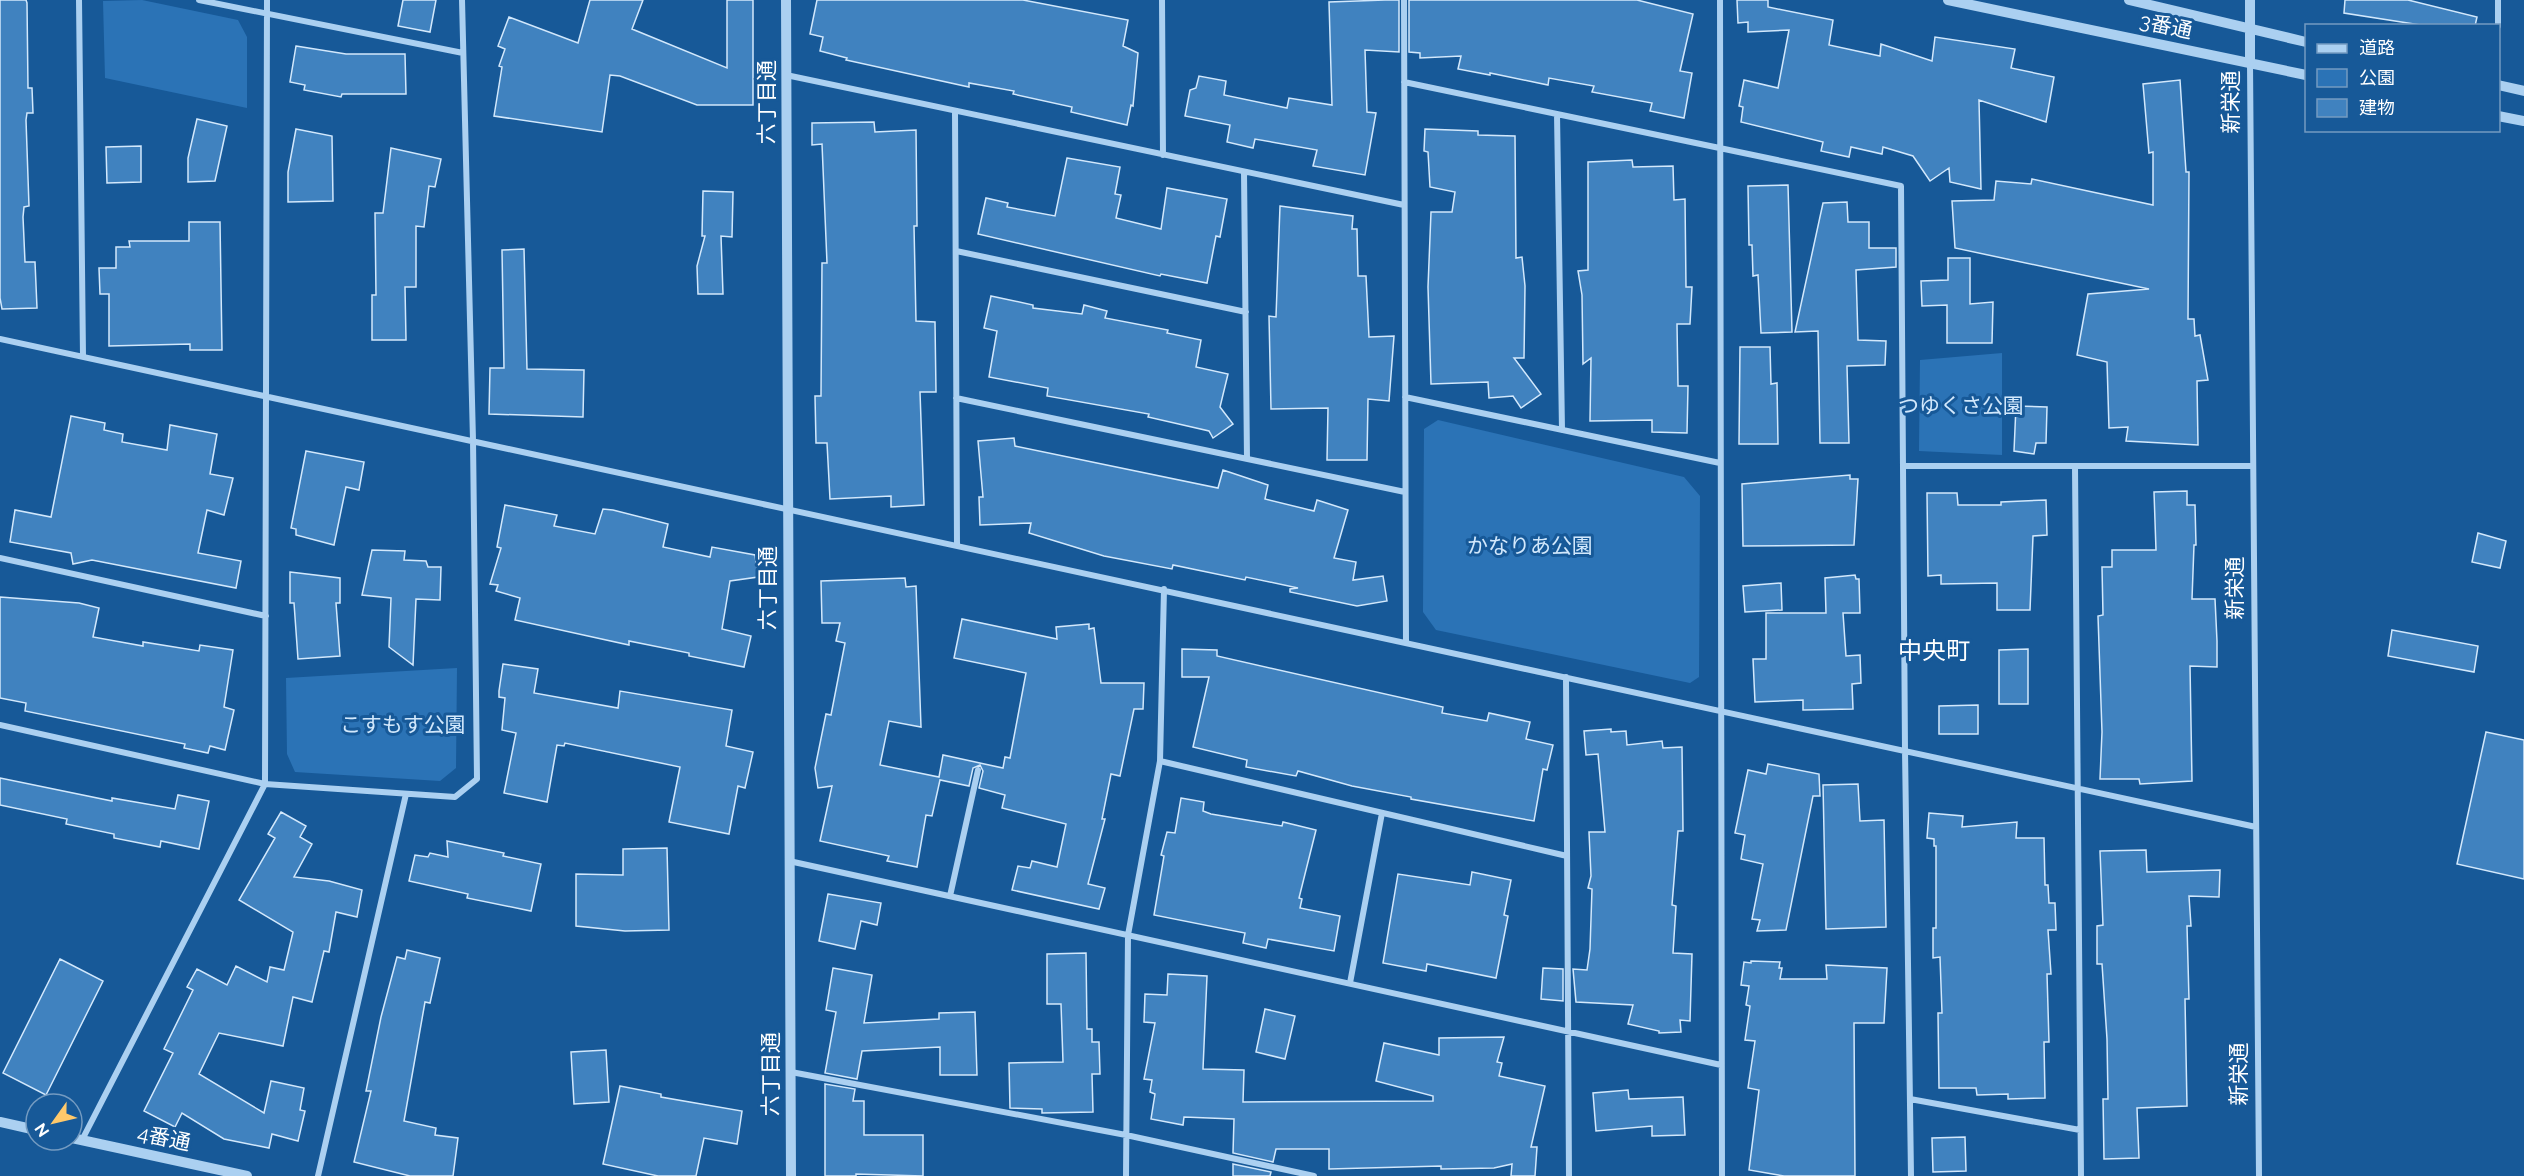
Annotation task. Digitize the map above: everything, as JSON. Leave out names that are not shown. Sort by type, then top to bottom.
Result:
[{"type":"street","points":[[80,0],[82,356]]},
{"type":"street","points":[[200,0],[463,53]]},
{"type":"street","points":[[84,1126],[265,784],[267,0]]},
{"type":"street","points":[[0,725],[265,784],[455,797],[477,779],[473,440],[462,0]]},
{"type":"street","name":"六丁目通","points":[[786,0],[790,1176]]},
{"type":"street","points":[[1162,0],[1163,155]]},
{"type":"street","points":[[1404,0],[1406,642]]},
{"type":"street","points":[[1720,0],[1722,1176]]},
{"type":"street","name":"3番通","points":[[1948,0],[2305,75]]},
{"type":"street","name":"3番通","points":[[2129,0],[2305,42]]},
{"type":"street","name":"新栄通","points":[[2250,0],[2259,1176]]},
{"type":"street","points":[[2498,0],[2498,24]]},
{"type":"street","points":[[786,75],[1404,205]]},
{"type":"street","points":[[1404,82],[1901,186],[1911,1176]]},
{"type":"street","points":[[2500,85],[2524,91]]},
{"type":"street","points":[[955,111],[957,545]]},
{"type":"street","points":[[1557,114],[1562,430]]},
{"type":"street","points":[[2500,116],[2524,121]]},
{"type":"street","points":[[1244,172],[1247,459]]},
{"type":"street","points":[[956,251],[1246,312]]},
{"type":"street","points":[[0,339],[788,507],[2256,827]]},
{"type":"street","points":[[1405,397],[1720,463]]},
{"type":"street","points":[[956,398],[1405,492]]},
{"type":"street","points":[[1903,466],[2253,466]]},
{"type":"street","points":[[2075,467],[2080,1176]]},
{"type":"street","points":[[0,558],[266,616]]},
{"type":"street","points":[[1126,1176],[1128,935],[1160,761],[1164,589]]},
{"type":"street","points":[[1566,677],[1569,1176]]},
{"type":"street","points":[[1160,761],[1567,856]]},
{"type":"street","points":[[950,896],[978,770]]},
{"type":"street","points":[[318,1176],[406,794]]},
{"type":"street","points":[[1350,983],[1382,813]]},
{"type":"street","points":[[789,861],[1722,1065]]},
{"type":"street","points":[[790,1072],[1126,1135],[1314,1176]]},
{"type":"street","points":[[1910,1099],[2080,1130]]},
{"type":"street","points":[[0,1122],[24,1127]]},
{"type":"street","name":"4番通","points":[[84,1141],[247,1176]]},
{"type":"green space","points":[[142,0],[238,20],[247,37],[247,108],[105,78],[103,1]]},
{"type":"green space","name":"つゆくさ公園","points":[[2002,353],[2002,455],[1919,451],[1920,360]]},
{"type":"green space","name":"かなりあ公園","points":[[1438,420],[1684,477],[1700,496],[1699,677],[1690,683],[1436,630],[1423,612],[1424,429]]},
{"type":"green space","name":"こすもす公園","points":[[457,668],[456,768],[440,781],[295,772],[287,754],[286,678]]},
{"type":"building","points":[[0,0],[26,0],[27,3],[28,88],[32,88],[33,113],[27,113],[26,120],[29,206],[24,207],[23,217],[25,262],[35,262],[37,308],[2,309],[0,298]]},
{"type":"building","points":[[403,0],[436,0],[430,32],[398,26]]},
{"type":"building","points":[[590,0],[643,0],[632,29],[727,68],[727,0],[753,0],[753,105],[697,105],[620,76],[610,75],[602,132],[494,116],[502,67],[499,66],[505,49],[498,46],[509,17],[578,43]]},
{"type":"building","points":[[817,0],[1023,0],[1128,20],[1123,46],[1138,53],[1133,106],[1131,105],[1127,125],[1071,112],[1072,107],[1013,94],[1014,91],[969,83],[969,87],[846,60],[847,58],[820,51],[823,37],[810,34]]},
{"type":"building","points":[[1399,0],[1399,52],[1365,50],[1367,112],[1376,113],[1365,175],[1313,166],[1317,150],[1255,139],[1253,148],[1227,142],[1230,125],[1185,116],[1190,90],[1196,88],[1199,76],[1226,81],[1224,95],[1287,108],[1289,98],[1332,105],[1329,2]]},
{"type":"building","points":[[1409,0],[1637,0],[1693,14],[1680,71],[1692,73],[1684,118],[1650,111],[1652,103],[1592,92],[1594,86],[1549,78],[1548,85],[1458,69],[1461,56],[1420,58],[1420,53],[1409,52]]},
{"type":"building","points":[[1737,0],[1768,0],[1768,7],[1833,20],[1829,45],[1880,56],[1881,44],[1932,61],[1935,37],[2015,49],[2011,68],[2054,77],[2046,122],[1979,100],[1981,189],[1950,182],[1949,168],[1930,181],[1913,156],[1883,147],[1882,154],[1851,147],[1849,157],[1821,151],[1823,142],[1741,122],[1743,107],[1739,106],[1744,80],[1778,88],[1789,30],[1748,32],[1748,22],[1738,23]]},
{"type":"building","points":[[2345,0],[2408,0],[2477,17],[2475,24],[2414,24],[2344,13]]},
{"type":"building","points":[[296,46],[346,54],[405,54],[406,94],[342,94],[341,97],[304,90],[305,85],[290,82]]},
{"type":"building","points":[[2180,80],[2186,172],[2189,172],[2188,319],[2194,319],[2195,336],[2200,335],[2208,380],[2197,381],[2198,445],[2126,441],[2128,427],[2109,428],[2107,362],[2077,355],[2088,294],[2149,289],[1955,248],[1952,201],[1994,200],[1996,181],[2031,184],[2032,179],[2153,205],[2153,152],[2149,153],[2143,84]]},
{"type":"building","points":[[197,119],[227,126],[215,181],[188,182],[188,158]]},
{"type":"building","points":[[874,122],[875,132],[916,130],[917,226],[914,226],[916,321],[935,322],[936,392],[920,392],[924,505],[891,507],[891,496],[830,499],[827,443],[816,443],[815,396],[821,396],[822,263],[827,263],[822,144],[812,145],[812,123]]},
{"type":"building","points":[[296,129],[332,136],[333,201],[288,202],[288,172]]},
{"type":"building","points":[[1425,129],[1478,131],[1478,135],[1515,136],[1516,258],[1522,257],[1525,286],[1524,358],[1514,358],[1541,394],[1521,408],[1513,396],[1489,398],[1488,382],[1431,384],[1428,287],[1431,212],[1452,212],[1455,192],[1430,187],[1428,152],[1424,151]]},
{"type":"building","points":[[141,146],[141,182],[107,183],[106,147]]},
{"type":"building","points":[[391,148],[441,159],[435,187],[429,186],[424,227],[416,226],[416,287],[405,287],[406,340],[372,340],[372,295],[376,295],[375,213],[383,213]]},
{"type":"building","points":[[1067,158],[1120,167],[1115,194],[1121,195],[1116,218],[1161,229],[1167,188],[1227,199],[1220,237],[1216,236],[1207,283],[1161,274],[1160,276],[978,234],[986,198],[1008,203],[1007,207],[1055,216]]},
{"type":"building","points":[[1632,160],[1633,167],[1673,166],[1674,200],[1685,199],[1686,287],[1692,287],[1690,324],[1677,324],[1678,386],[1688,386],[1687,433],[1652,432],[1652,420],[1590,421],[1591,358],[1583,364],[1582,295],[1578,271],[1588,270],[1588,162]]},
{"type":"building","points":[[1788,185],[1792,332],[1761,333],[1758,275],[1753,276],[1752,245],[1749,245],[1748,186]]},
{"type":"building","points":[[703,191],[733,192],[732,237],[721,236],[723,294],[698,294],[697,266],[705,236],[702,236]]},
{"type":"building","points":[[1847,202],[1848,222],[1869,222],[1869,248],[1896,248],[1896,267],[1856,270],[1858,340],[1886,341],[1885,365],[1847,366],[1849,443],[1820,443],[1818,331],[1795,332],[1823,203]]},
{"type":"building","points":[[1280,206],[1353,216],[1352,229],[1357,229],[1358,276],[1366,276],[1369,337],[1394,336],[1389,401],[1368,399],[1367,460],[1327,460],[1328,408],[1271,409],[1269,316],[1276,317]]},
{"type":"building","points":[[189,222],[220,222],[222,350],[190,350],[190,344],[109,346],[109,294],[100,294],[99,268],[116,268],[116,247],[130,247],[129,241],[189,241]]},
{"type":"building","points":[[524,249],[527,369],[584,370],[583,417],[489,414],[490,368],[504,368],[502,250]]},
{"type":"building","points":[[1948,258],[1970,258],[1970,304],[1993,302],[1992,343],[1947,343],[1947,305],[1922,306],[1921,281],[1948,280]]},
{"type":"building","points":[[991,296],[1033,305],[1033,308],[1082,314],[1084,305],[1107,311],[1105,318],[1168,330],[1167,333],[1201,340],[1196,367],[1228,374],[1220,407],[1233,424],[1213,438],[1209,431],[1148,417],[1149,414],[1047,396],[1048,388],[989,377],[997,331],[984,328]]},
{"type":"building","points":[[1740,347],[1770,347],[1771,384],[1777,383],[1778,444],[1739,444]]},
{"type":"building","points":[[2016,406],[2047,407],[2046,443],[2036,443],[2034,454],[2014,451]]},
{"type":"building","points":[[71,416],[105,423],[104,430],[123,434],[122,442],[167,450],[170,425],[217,434],[210,474],[233,478],[224,515],[207,510],[198,553],[241,561],[236,588],[92,560],[73,564],[71,553],[10,542],[15,510],[51,517]]},
{"type":"building","points":[[1014,438],[1015,446],[1218,488],[1223,470],[1268,485],[1265,499],[1314,511],[1317,500],[1348,510],[1334,558],[1356,562],[1353,580],[1383,576],[1387,601],[1357,606],[1290,592],[1290,589],[1298,588],[1246,577],[1245,580],[1173,565],[1172,569],[1104,556],[1029,533],[1031,523],[980,525],[979,497],[983,497],[978,441]]},
{"type":"building","points":[[306,451],[364,462],[359,490],[346,487],[334,545],[296,535],[296,529],[291,528]]},
{"type":"building","points":[[1850,475],[1850,479],[1858,479],[1854,545],[1743,546],[1742,484]]},
{"type":"building","points":[[2187,491],[2187,505],[2195,505],[2196,545],[2194,545],[2192,599],[2215,599],[2217,641],[2217,667],[2190,666],[2192,781],[2140,784],[2139,779],[2100,779],[2102,732],[2098,616],[2103,615],[2102,567],[2112,567],[2112,550],[2156,550],[2154,492]]},
{"type":"building","points":[[1927,493],[1957,493],[1958,505],[2001,505],[2001,502],[2046,500],[2047,535],[2033,536],[2030,610],[1997,610],[1997,583],[1941,584],[1941,575],[1928,576]]},
{"type":"building","points":[[505,505],[557,515],[554,526],[595,534],[603,509],[613,510],[668,524],[663,547],[710,557],[712,547],[755,555],[758,577],[730,581],[722,629],[751,636],[744,667],[689,656],[689,653],[629,641],[629,645],[515,620],[520,598],[496,591],[498,585],[490,584],[501,548],[497,547]]},
{"type":"building","points":[[2478,533],[2506,541],[2500,568],[2472,562]]},
{"type":"building","points":[[372,550],[405,551],[404,560],[426,561],[428,567],[441,567],[440,600],[416,599],[413,665],[389,647],[391,598],[362,595]]},
{"type":"building","points":[[290,572],[340,578],[340,603],[336,603],[340,656],[298,659],[294,603],[290,603]]},
{"type":"building","points":[[1855,575],[1856,579],[1859,579],[1860,613],[1843,613],[1846,656],[1860,655],[1861,683],[1852,684],[1853,709],[1803,710],[1803,700],[1755,702],[1753,659],[1766,659],[1766,613],[1826,613],[1825,578]]},
{"type":"building","points":[[905,578],[906,587],[916,586],[921,727],[889,721],[880,765],[939,777],[943,755],[1003,768],[1005,757],[1010,758],[1026,673],[954,658],[962,619],[1057,639],[1056,627],[1089,624],[1089,629],[1094,628],[1101,683],[1144,683],[1143,709],[1134,709],[1120,776],[1111,774],[1102,819],[1105,819],[1088,884],[1105,888],[1099,909],[1012,890],[1018,866],[1030,868],[1032,861],[1057,867],[1066,824],[1002,808],[1005,795],[979,788],[983,771],[980,765],[973,768],[969,786],[940,780],[932,816],[926,815],[917,867],[887,861],[889,856],[820,841],[832,786],[818,788],[815,768],[826,714],[831,715],[845,643],[836,641],[840,623],[822,623],[821,581]]},
{"type":"building","points":[[1781,583],[1782,610],[1745,612],[1743,586]]},
{"type":"building","points":[[0,597],[79,603],[99,608],[93,637],[143,646],[143,642],[199,651],[200,645],[233,650],[224,707],[234,710],[225,750],[210,746],[208,753],[184,748],[185,744],[25,711],[26,703],[0,698]]},
{"type":"building","points":[[2392,630],[2478,646],[2474,672],[2388,656]]},
{"type":"building","points":[[1182,649],[1217,650],[1217,656],[1443,707],[1442,713],[1487,721],[1489,713],[1530,722],[1526,739],[1553,745],[1547,770],[1543,769],[1534,821],[1411,799],[1411,797],[1352,786],[1298,771],[1296,776],[1246,767],[1247,760],[1193,747],[1209,677],[1182,677]]},
{"type":"building","points":[[2028,649],[2028,704],[1999,704],[1999,650]]},
{"type":"building","points":[[503,664],[538,669],[534,693],[618,708],[620,691],[732,710],[726,746],[753,752],[745,788],[738,786],[729,834],[669,822],[680,767],[565,743],[564,746],[557,745],[547,802],[504,793],[516,733],[502,730],[505,698],[499,697],[499,691]]},
{"type":"building","points":[[1978,705],[1978,734],[1939,734],[1939,706]]},
{"type":"building","points":[[1611,729],[1611,732],[1626,731],[1627,745],[1662,741],[1663,748],[1682,747],[1683,831],[1678,831],[1672,905],[1676,906],[1673,953],[1692,954],[1690,1021],[1680,1020],[1681,1032],[1659,1033],[1659,1031],[1628,1024],[1633,1005],[1576,1002],[1573,969],[1587,970],[1590,949],[1592,889],[1588,888],[1591,876],[1589,832],[1605,832],[1598,754],[1586,755],[1584,731]]},
{"type":"building","points":[[2486,732],[2524,740],[2524,879],[2457,864]]},
{"type":"building","points":[[1768,764],[1819,774],[1820,796],[1813,796],[1786,930],[1757,931],[1760,920],[1752,919],[1763,864],[1741,859],[1745,835],[1735,833],[1748,770],[1766,774]]},
{"type":"building","points":[[0,778],[112,801],[112,798],[175,809],[178,795],[209,801],[199,849],[161,841],[160,847],[114,838],[114,834],[66,824],[67,819],[0,805]]},
{"type":"building","points":[[1858,784],[1860,821],[1884,820],[1886,927],[1826,929],[1823,785]]},
{"type":"building","points":[[1181,798],[1204,802],[1203,811],[1211,814],[1282,826],[1283,822],[1316,830],[1299,898],[1302,899],[1300,908],[1340,916],[1334,951],[1268,939],[1266,948],[1243,943],[1245,933],[1154,915],[1164,856],[1161,855],[1167,832],[1175,833]]},
{"type":"building","points":[[281,812],[306,826],[300,837],[312,844],[294,877],[329,881],[362,890],[357,917],[336,912],[329,952],[324,951],[312,1002],[293,997],[283,1046],[219,1033],[199,1074],[264,1113],[271,1081],[304,1088],[300,1110],[305,1111],[298,1141],[272,1134],[269,1148],[224,1139],[182,1113],[175,1127],[144,1111],[173,1053],[164,1049],[193,990],[187,987],[197,969],[227,985],[236,966],[267,982],[270,967],[284,970],[293,932],[239,900],[275,838],[268,834]]},
{"type":"building","points":[[1929,813],[1963,816],[1962,827],[2017,822],[2016,838],[2044,838],[2045,885],[2048,885],[2049,903],[2055,903],[2056,930],[2048,930],[2051,974],[2047,974],[2049,1042],[2044,1042],[2045,1098],[2008,1099],[2008,1094],[1977,1095],[1976,1088],[1939,1088],[1938,1013],[1942,1013],[1940,957],[1933,958],[1933,928],[1936,928],[1936,846],[1934,846],[1934,839],[1927,838]]},
{"type":"building","points":[[447,841],[504,853],[503,856],[541,864],[531,911],[467,898],[468,894],[409,881],[415,855],[428,857],[430,853],[448,857]]},
{"type":"building","points":[[667,848],[669,930],[625,931],[576,926],[576,874],[623,875],[623,849]]},
{"type":"building","points":[[2146,850],[2147,872],[2220,870],[2219,897],[2189,896],[2191,926],[2187,926],[2189,999],[2185,999],[2187,1106],[2137,1108],[2139,1158],[2104,1159],[2103,1099],[2108,1099],[2102,964],[2097,964],[2097,926],[2103,925],[2100,851]]},
{"type":"building","points":[[1472,872],[1511,880],[1504,915],[1508,916],[1496,978],[1427,964],[1426,971],[1383,963],[1398,874],[1470,885]]},
{"type":"building","points":[[828,894],[881,903],[877,925],[861,921],[855,949],[819,941]]},
{"type":"building","points":[[407,950],[440,958],[430,1003],[425,1002],[404,1121],[436,1128],[435,1135],[458,1138],[453,1176],[410,1176],[354,1162],[371,1091],[366,1091],[381,1017],[397,957],[405,959]]},
{"type":"building","points":[[1086,953],[1087,1029],[1092,1029],[1092,1042],[1099,1042],[1100,1074],[1092,1074],[1093,1112],[1042,1113],[1042,1109],[1010,1108],[1009,1063],[1063,1062],[1061,1004],[1047,1004],[1047,954]]},
{"type":"building","points":[[60,959],[103,981],[48,1092],[40,1092],[3,1073]]},
{"type":"building","points":[[1751,961],[1780,962],[1779,968],[1782,968],[1780,979],[1827,979],[1826,965],[1887,968],[1884,1023],[1854,1023],[1855,1176],[1784,1176],[1749,1170],[1759,1090],[1748,1088],[1755,1041],[1745,1040],[1750,1006],[1746,1005],[1749,986],[1741,985],[1744,962],[1751,963]]},
{"type":"building","points":[[833,968],[872,975],[864,1023],[939,1019],[939,1013],[975,1012],[977,1075],[940,1075],[940,1047],[862,1051],[857,1079],[825,1073],[836,1012],[826,1010]]},
{"type":"building","points":[[1543,968],[1563,969],[1563,1001],[1541,999]]},
{"type":"building","points":[[1168,974],[1207,976],[1203,1069],[1244,1070],[1243,1102],[1433,1101],[1433,1096],[1376,1081],[1384,1043],[1439,1055],[1439,1038],[1504,1037],[1497,1062],[1502,1063],[1499,1076],[1545,1086],[1531,1147],[1537,1147],[1535,1176],[1511,1176],[1512,1164],[1494,1168],[1441,1169],[1441,1166],[1329,1169],[1329,1149],[1276,1149],[1273,1162],[1233,1153],[1234,1119],[1184,1117],[1183,1125],[1151,1119],[1155,1094],[1150,1092],[1152,1080],[1144,1079],[1155,1023],[1144,1022],[1145,994],[1167,995]]},
{"type":"building","points":[[1265,1009],[1295,1016],[1285,1059],[1256,1052]]},
{"type":"building","points":[[606,1050],[609,1102],[574,1104],[571,1052]]},
{"type":"building","points":[[825,1084],[855,1089],[853,1101],[864,1101],[864,1135],[923,1135],[923,1176],[856,1174],[856,1176],[825,1176]]},
{"type":"building","points":[[620,1086],[661,1094],[661,1097],[742,1111],[737,1144],[704,1138],[696,1176],[658,1176],[603,1164]]},
{"type":"building","points":[[1628,1090],[1629,1099],[1683,1097],[1685,1135],[1652,1136],[1652,1126],[1596,1131],[1593,1093]]},
{"type":"building","points":[[1965,1137],[1966,1171],[1933,1172],[1932,1138]]},
{"type":"building","points":[[1233,1164],[1271,1172],[1270,1176],[1233,1176]]},
{"type":"district","name":"中央町","points":[[1934,651]]}]
